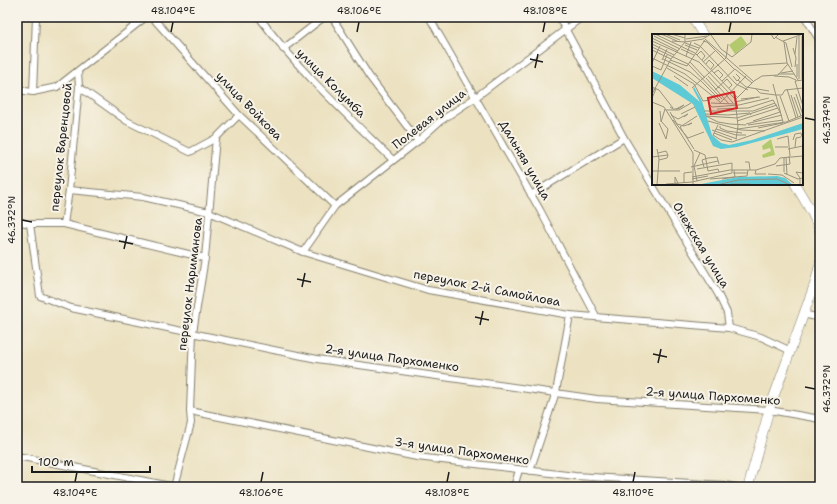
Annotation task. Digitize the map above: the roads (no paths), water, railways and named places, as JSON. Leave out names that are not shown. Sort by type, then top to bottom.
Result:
[{"type":"street","points":[[33,92],[36,17]]},
{"type":"street","points":[[17,90],[33,92],[57,87],[146,17]]},
{"type":"street","name":"улица Войкова","points":[[152,17],[239,115],[335,206]]},
{"type":"street","name":"улица Колумба","points":[[259,17],[283,49],[310,79],[394,160]]},
{"type":"street","points":[[283,49],[324,17]]},
{"type":"street","points":[[332,17],[369,76],[418,141]]},
{"type":"street","name":"Дальняя улица","points":[[429,17],[531,195],[596,316]]},
{"type":"street","name":"Онежская улица","points":[[559,17],[624,138],[652,184]]},
{"type":"street","name":"Полевая улица","points":[[303,252],[335,206],[440,122],[476,97],[582,17]]},
{"type":"street","points":[[692,17],[702,34]]},
{"type":"street","points":[[805,17],[820,42]]},
{"type":"street","name":"переулок Варенцовой","points":[[64,224],[69,190],[79,87],[78,71]]},
{"type":"street","points":[[79,87],[127,121],[190,152],[216,138],[239,115]]},
{"type":"street","name":"переулок Нариманова","points":[[175,487],[191,423],[192,332],[205,258],[216,138]]},
{"type":"street","points":[[531,195],[624,138]]},
{"type":"street","name":"Онежская улица","points":[[652,185],[718,294],[727,313],[729,328]]},
{"type":"street","points":[[796,185],[812,213],[820,231]]},
{"type":"street","name":"переулок 2-й Самойлова","points":[[69,190],[143,197],[209,212],[303,252],[428,290],[570,315],[729,328],[761,337],[791,351]]},
{"type":"street","points":[[17,221],[30,224],[64,224],[205,258]]},
{"type":"street","name":"2-я улица Пархоменко","points":[[30,224],[40,296],[71,308],[317,359],[597,399],[769,410],[820,419]]},
{"type":"street","points":[[748,487],[769,410],[815,283],[820,263]]},
{"type":"street","points":[[803,314],[820,318]]},
{"type":"street","points":[[530,471],[556,392],[570,315]]},
{"type":"street","name":"3-я улица Пархоменко","points":[[190,411],[417,457],[575,476],[725,485],[735,487]]},
{"type":"street","points":[[17,456],[175,487]]},
{"type":"street","points":[[514,487],[519,470]]}]
